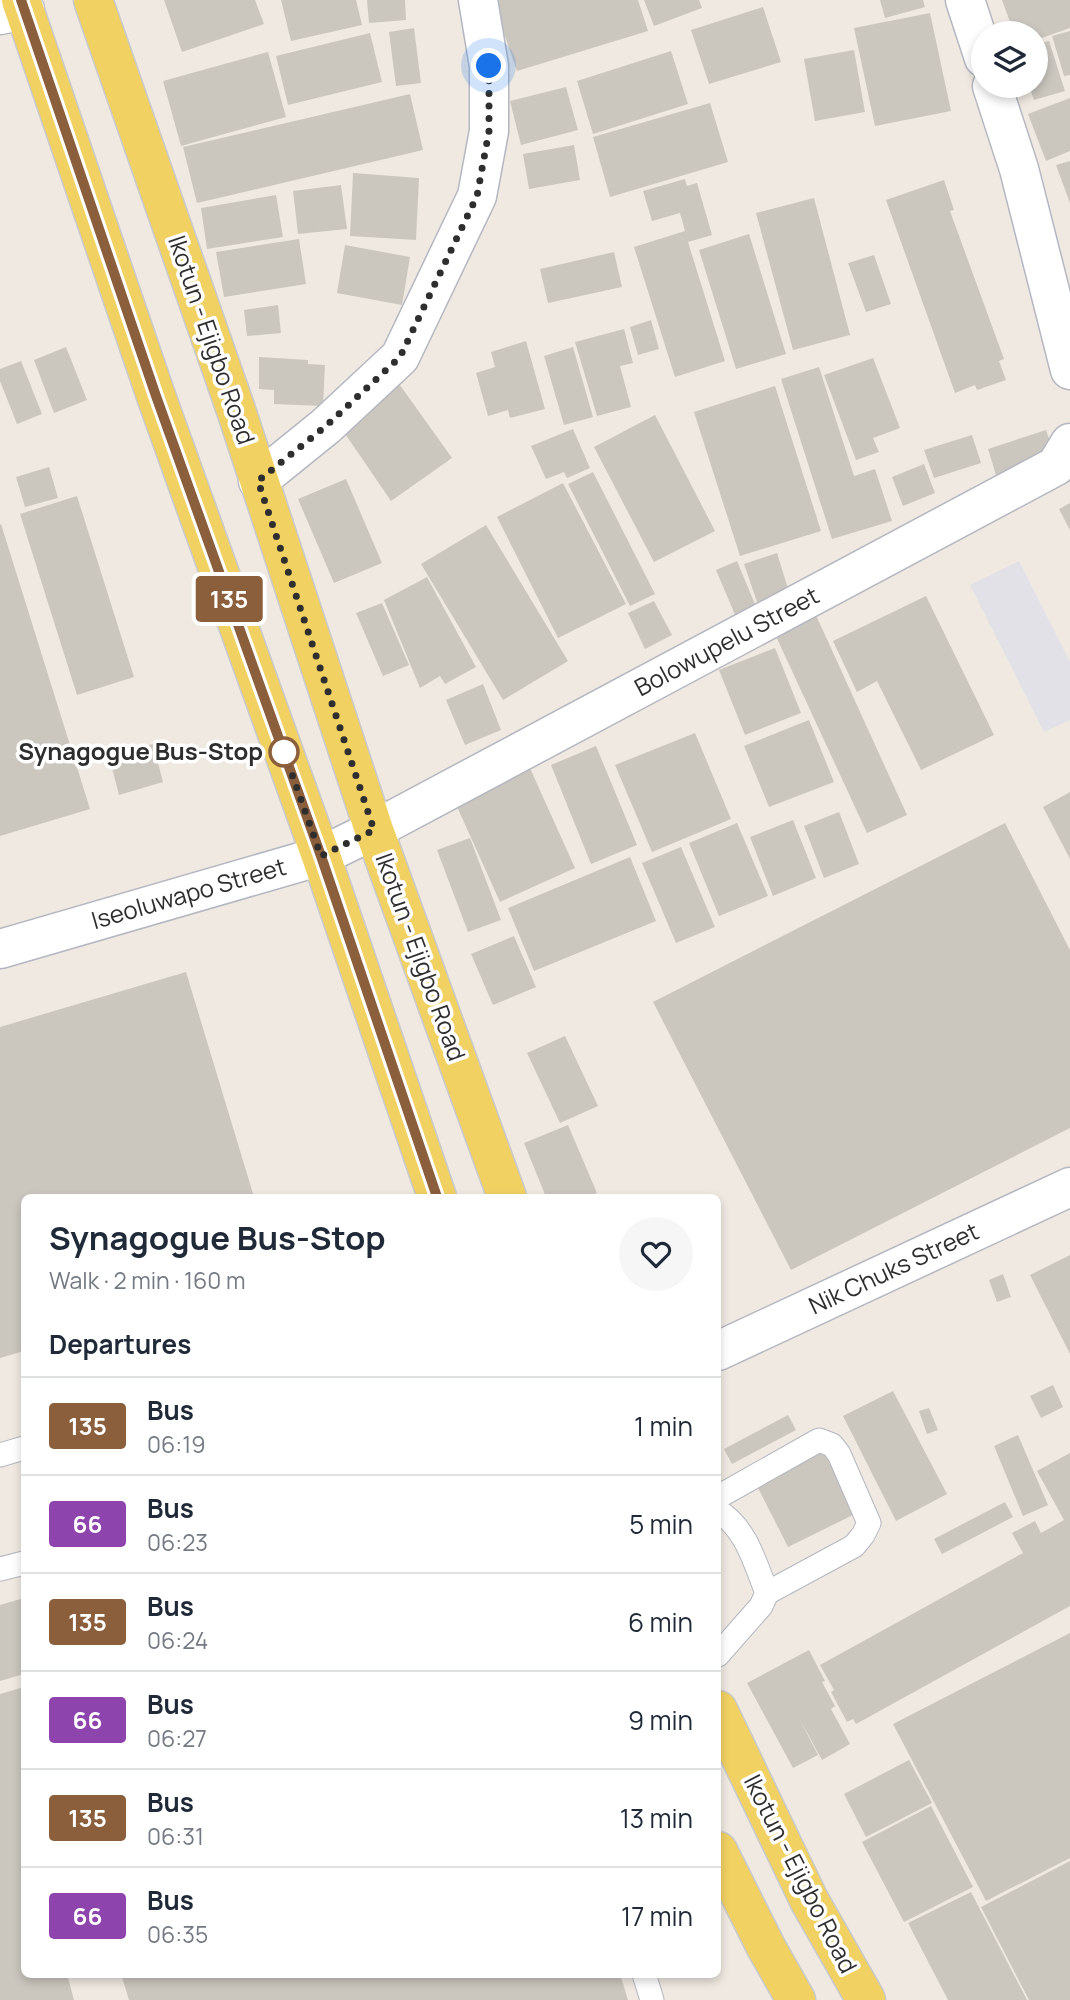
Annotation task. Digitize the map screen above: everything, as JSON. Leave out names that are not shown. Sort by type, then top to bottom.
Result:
[{"type":"main road","name":"Ikotun - Ejigbo Road","points":[[93,0],[236,410],[374,830],[507,1194]]},
{"type":"main road","points":[[15,8],[321,856],[436,1194]]},
{"type":"main road","name":"Ikotun - Ejigbo Road","points":[[721,1716],[809,1900],[866,2000]]},
{"type":"main road","points":[[721,1857],[796,2000]]},
{"type":"street","points":[[258,481],[326,426],[400,357],[477,196],[489,131],[489,66],[478,0]]},
{"type":"street","points":[[965,0],[972,21]]},
{"type":"street","points":[[996,98],[1019,169],[1070,370]]},
{"type":"street","name":"Bolowupelu Street","points":[[374,830],[1056,466],[1070,443]]},
{"type":"street","name":"Iseoluwapo Street","points":[[0,949],[321,856],[374,830]]},
{"type":"street","name":"Nik Chuks Street","points":[[721,1350],[1070,1187]]},
{"type":"lane","points":[[721,1495],[819,1440],[832,1445],[839,1454],[869,1523],[855,1546],[767,1592],[761,1606],[721,1652]]},
{"type":"lane","points":[[0,1455],[21,1449]]},
{"type":"lane","points":[[721,1513],[742,1534],[767,1592]]},
{"type":"lane","points":[[0,1569],[21,1564]]},
{"type":"lane","points":[[644,1978],[652,2000]]},
{"type":"shaded area","points":[[1019,561],[1070,662],[1070,720],[1044,732],[970,585]]},
{"type":"building","points":[[164,0],[255,0],[264,24],[182,52]]},
{"type":"building","points":[[281,0],[356,0],[362,25],[291,41]]},
{"type":"building","points":[[367,0],[405,0],[406,20],[369,23]]},
{"type":"building","points":[[638,0],[648,31],[517,71],[493,1]]},
{"type":"building","points":[[644,0],[699,0],[702,8],[654,26]]},
{"type":"building","points":[[880,0],[923,0],[925,7],[885,18]]},
{"type":"building","points":[[1002,0],[1070,0],[1070,28],[1048,36],[1048,21],[1010,21]]},
{"type":"building","points":[[763,7],[781,62],[709,84],[691,30]]},
{"type":"building","points":[[930,13],[951,111],[875,126],[854,28]]},
{"type":"building","points":[[414,28],[421,83],[396,86],[389,32]]},
{"type":"building","points":[[1070,31],[1070,75],[1064,76],[1052,36]]},
{"type":"building","points":[[370,33],[382,82],[288,105],[276,56]]},
{"type":"building","points":[[1048,41],[1065,91],[1048,96]]},
{"type":"building","points":[[854,50],[865,112],[815,121],[804,59]]},
{"type":"building","points":[[671,51],[688,104],[593,134],[577,81]]},
{"type":"building","points":[[268,52],[286,117],[181,146],[163,81]]},
{"type":"building","points":[[566,87],[578,130],[521,145],[510,101]]},
{"type":"building","points":[[410,94],[423,150],[197,203],[183,147]]},
{"type":"building","points":[[1070,98],[1070,151],[1046,161],[1028,114]]},
{"type":"building","points":[[710,103],[728,162],[610,197],[593,137]]},
{"type":"building","points":[[574,145],[580,180],[529,189],[523,154]]},
{"type":"building","points":[[1070,161],[1070,203],[1056,165]]},
{"type":"building","points":[[353,173],[419,178],[416,240],[350,236]]},
{"type":"building","points":[[685,179],[687,186],[697,183],[712,235],[688,242],[725,361],[675,377],[634,247],[685,231],[680,213],[652,221],[643,191]]},
{"type":"building","points":[[944,180],[954,210],[950,211],[1004,359],[999,361],[1006,380],[977,390],[975,385],[955,393],[886,200]]},
{"type":"building","points":[[341,185],[347,229],[298,234],[293,191]]},
{"type":"building","points":[[276,195],[283,237],[207,249],[201,208]]},
{"type":"building","points":[[814,198],[850,335],[793,350],[756,213]]},
{"type":"building","points":[[749,234],[786,354],[736,369],[699,250]]},
{"type":"building","points":[[299,239],[306,284],[224,297],[216,252]]},
{"type":"building","points":[[345,245],[410,257],[402,305],[337,293]]},
{"type":"building","points":[[614,252],[622,287],[548,303],[540,269]]},
{"type":"building","points":[[874,255],[891,304],[866,312],[848,263]]},
{"type":"building","points":[[278,305],[281,333],[247,336],[244,310]]},
{"type":"building","points":[[651,320],[659,349],[638,355],[630,327]]},
{"type":"building","points":[[624,329],[633,363],[620,366],[631,407],[597,416],[575,342]]},
{"type":"building","points":[[526,341],[545,409],[510,418],[508,410],[488,416],[476,373],[495,367],[491,352]]},
{"type":"building","points":[[66,347],[87,400],[54,413],[34,360]]},
{"type":"building","points":[[573,347],[593,417],[564,425],[544,356]]},
{"type":"building","points":[[259,357],[308,360],[308,364],[325,365],[323,406],[274,404],[274,390],[259,389]]},
{"type":"building","points":[[873,358],[900,428],[873,438],[879,452],[856,460],[824,375]]},
{"type":"building","points":[[21,361],[42,414],[17,424],[0,381],[0,369]]},
{"type":"building","points":[[819,367],[854,476],[875,469],[892,521],[832,539],[781,379]]},
{"type":"building","points":[[397,381],[452,458],[391,501],[337,422]]},
{"type":"building","points":[[775,386],[821,531],[740,556],[694,412]]},
{"type":"building","points":[[655,415],[715,531],[654,562],[594,447]]},
{"type":"building","points":[[573,429],[590,468],[567,478],[564,472],[546,479],[531,446]]},
{"type":"building","points":[[1046,430],[1055,457],[996,475],[988,449]]},
{"type":"building","points":[[972,435],[981,463],[934,478],[924,450]]},
{"type":"building","points":[[924,464],[935,493],[903,506],[892,477]]},
{"type":"building","points":[[49,467],[58,498],[25,507],[16,477]]},
{"type":"building","points":[[593,472],[655,594],[630,606],[568,484]]},
{"type":"building","points":[[346,479],[382,563],[334,583],[298,499]]},
{"type":"building","points":[[563,483],[626,604],[558,638],[497,517]]},
{"type":"building","points":[[77,496],[134,677],[77,695],[20,514]]},
{"type":"building","points":[[1070,503],[1070,530],[1059,509]]},
{"type":"building","points":[[0,525],[90,809],[0,836]]},
{"type":"building","points":[[486,525],[568,661],[503,700],[421,564]]},
{"type":"building","points":[[777,553],[789,592],[757,602],[744,564]]},
{"type":"building","points":[[737,561],[757,609],[736,617],[716,570]]},
{"type":"building","points":[[427,577],[476,667],[445,684],[440,676],[420,688],[384,600]]},
{"type":"building","points":[[926,596],[994,735],[921,770],[877,681],[857,692],[833,641]]},
{"type":"building","points":[[654,601],[672,635],[645,649],[628,613]]},
{"type":"building","points":[[382,603],[409,665],[383,676],[356,613]]},
{"type":"building","points":[[815,613],[907,815],[867,833],[774,632]]},
{"type":"building","points":[[775,648],[801,713],[745,735],[719,670]]},
{"type":"building","points":[[483,684],[501,730],[465,745],[446,700]]},
{"type":"building","points":[[809,720],[834,782],[769,807],[744,746]]},
{"type":"building","points":[[695,733],[731,819],[652,852],[615,765]]},
{"type":"building","points":[[153,744],[163,782],[119,795],[109,756]]},
{"type":"building","points":[[596,746],[637,845],[591,864],[551,765]]},
{"type":"building","points":[[529,766],[575,868],[500,902],[454,800]]},
{"type":"building","points":[[1070,792],[1070,859],[1043,807]]},
{"type":"building","points":[[839,812],[859,864],[824,878],[804,826]]},
{"type":"building","points":[[793,820],[816,878],[773,896],[750,837]]},
{"type":"building","points":[[737,823],[768,896],[719,916],[689,843]]},
{"type":"building","points":[[1005,823],[1070,950],[1070,1128],[791,1270],[653,1002]]},
{"type":"building","points":[[470,838],[501,920],[468,932],[437,850]]},
{"type":"building","points":[[681,847],[715,927],[676,943],[642,863]]},
{"type":"building","points":[[630,857],[656,921],[534,971],[508,908]]},
{"type":"building","points":[[514,936],[536,987],[493,1005],[471,954]]},
{"type":"building","points":[[186,972],[253,1194],[21,1194],[21,1352],[0,1358],[0,1027]]},
{"type":"building","points":[[565,1036],[598,1106],[560,1123],[527,1053]]},
{"type":"building","points":[[568,1125],[597,1193],[545,1194],[524,1143]]},
{"type":"building","points":[[1070,1255],[1070,1354],[1030,1275]]},
{"type":"building","points":[[1003,1274],[1011,1297],[997,1302],[989,1280]]},
{"type":"building","points":[[1053,1385],[1063,1407],[1041,1418],[1030,1396]]},
{"type":"building","points":[[893,1391],[947,1494],[896,1521],[843,1416]]},
{"type":"building","points":[[929,1408],[938,1430],[927,1434],[919,1411]]},
{"type":"building","points":[[788,1415],[796,1430],[732,1464],[724,1449]]},
{"type":"building","points":[[1018,1435],[1048,1505],[1023,1516],[994,1446]]},
{"type":"building","points":[[823,1450],[855,1514],[788,1547],[756,1484]]},
{"type":"building","points":[[1070,1453],[1070,1606],[856,1724],[853,1719],[847,1722],[820,1665],[1023,1553],[1012,1533],[1035,1521],[1041,1533],[1064,1520],[1037,1471]]},
{"type":"building","points":[[1005,1502],[1013,1517],[942,1554],[934,1539]]},
{"type":"building","points":[[21,1599],[21,1675],[0,1681],[0,1605]]},
{"type":"building","points":[[1070,1633],[1070,1858],[986,1901],[893,1724]]},
{"type":"building","points":[[809,1650],[835,1706],[831,1709],[850,1744],[822,1760],[799,1718],[818,1755],[793,1768],[747,1683]]},
{"type":"building","points":[[21,1688],[21,1978],[68,1978],[74,2000],[0,2000],[0,1694]]},
{"type":"building","points":[[909,1760],[932,1803],[866,1837],[844,1794]]},
{"type":"building","points":[[931,1806],[973,1887],[904,1922],[862,1842]]},
{"type":"building","points":[[1070,1861],[1070,2000],[1029,2000],[981,1907]]},
{"type":"building","points":[[971,1892],[1027,2000],[948,2000],[908,1923]]},
{"type":"building","points":[[122,1978],[621,1978],[628,2000],[129,2000]]},
{"type":"bus line","name":"135","points":[[21,0],[156,396],[321,856],[436,1194]]},
{"type":"place","name":"Synagogue Bus-Stop","points":[[284,752]]},
{"type":"route","points":[[284,752],[321,856],[374,830],[258,481],[326,426],[400,357],[477,196],[489,131],[489,66]]}]
